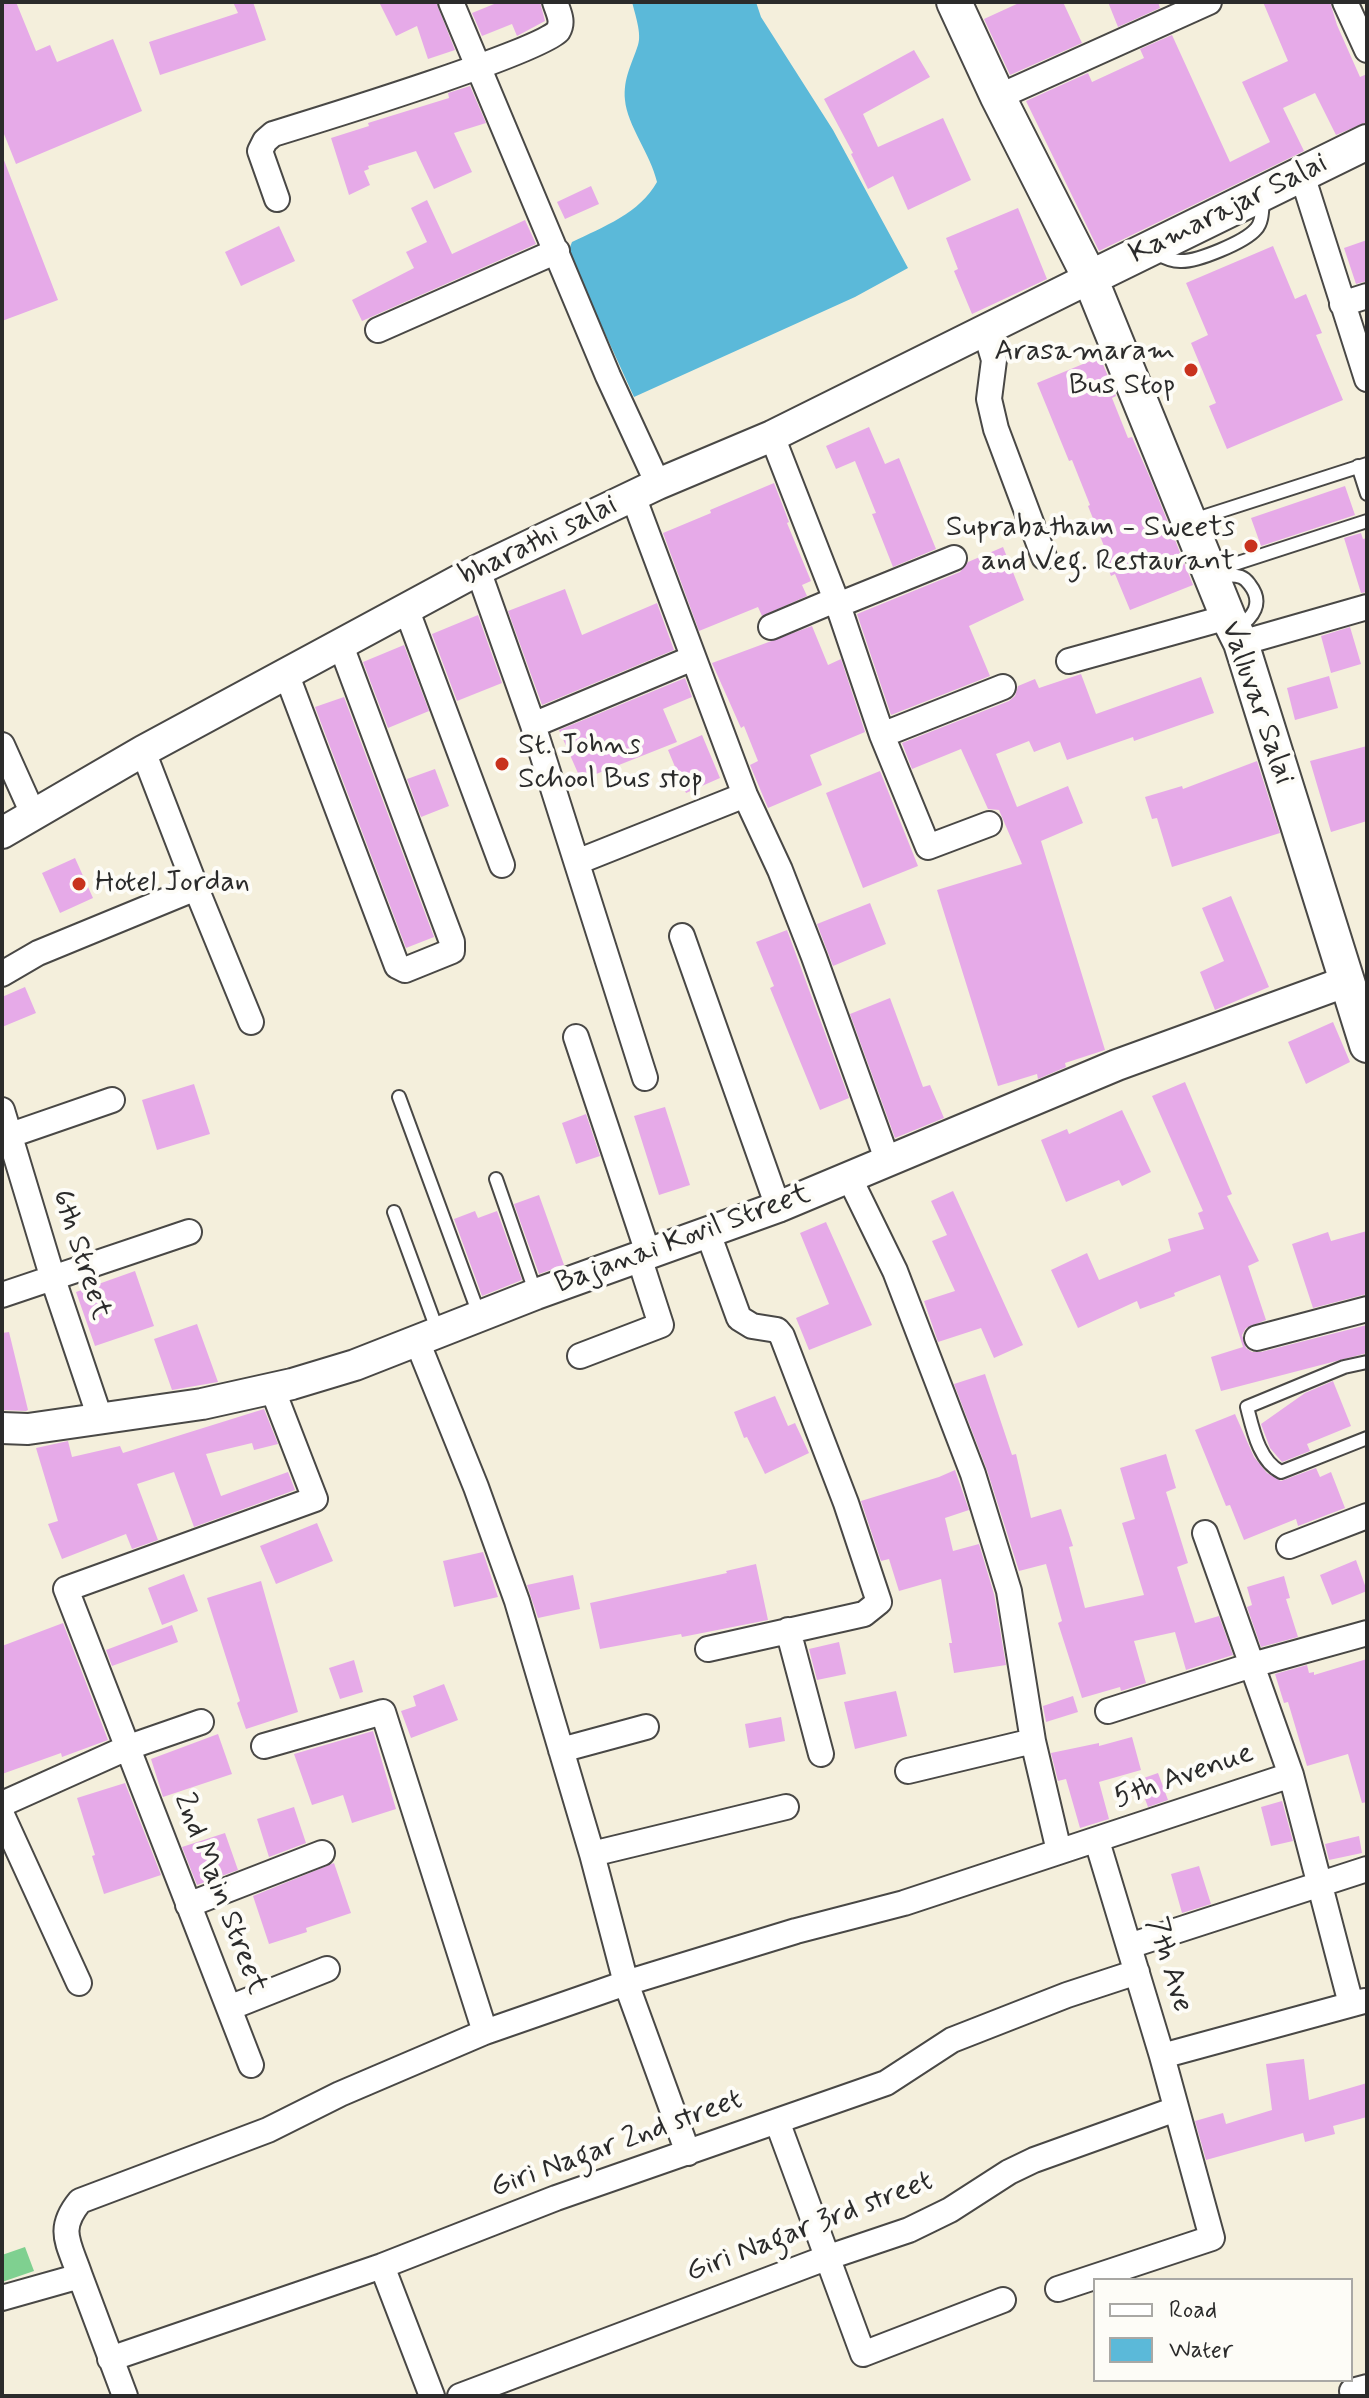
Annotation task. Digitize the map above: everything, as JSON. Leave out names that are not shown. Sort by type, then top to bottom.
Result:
[{"type":"main road","name":"Valluvar Salai","points":[[954,2],[998,97],[1090,278],[1234,630],[1367,1045]]},
{"type":"main road","name":"Kamarajar Salai","points":[[1090,278],[1367,142]]},
{"type":"street","points":[[451,2],[608,376],[646,490],[693,658],[745,795],[780,870],[814,957],[888,1162]]},
{"type":"street","points":[[277,199],[260,151],[273,134],[479,66],[553,36],[562,21],[555,2]]},
{"type":"street","points":[[998,97],[1209,2]]},
{"type":"street","points":[[1355,13],[1367,50]]},
{"type":"street","points":[[1302,175],[1367,379]]},
{"type":"street","points":[[378,330],[557,251]]},
{"type":"street","name":"bharathi salai","points":[[2,833],[143,751],[478,570],[646,490],[772,436],[1090,278]]},
{"type":"street","points":[[1342,304],[1367,296]]},
{"type":"street","points":[[985,330],[994,360],[989,399],[996,429],[1044,557]]},
{"type":"street","points":[[772,436],[836,602],[882,735],[928,847],[989,824]]},
{"type":"street","points":[[771,627],[954,558]]},
{"type":"street","points":[[478,570],[533,725],[645,1078]]},
{"type":"street","points":[[1069,661],[1367,607]]},
{"type":"street","points":[[406,608],[502,865]]},
{"type":"street","points":[[286,673],[397,966],[405,970],[452,951],[446,927],[340,643]]},
{"type":"street","points":[[533,725],[693,658]]},
{"type":"street","points":[[882,735],[1003,687]]},
{"type":"street","points":[[2,745],[34,816]]},
{"type":"street","points":[[143,751],[251,1022]]},
{"type":"street","points":[[577,862],[745,795]]},
{"type":"street","points":[[2,974],[38,953],[196,888]]},
{"type":"street","points":[[682,936],[778,1207]]},
{"type":"street","name":"Bajanai Kovil Street","points":[[2,1428],[28,1429],[202,1404],[355,1365],[536,1294],[778,1207],[1117,1065],[1345,982]]},
{"type":"street","points":[[576,1037],[644,1255],[661,1325],[580,1356]]},
{"type":"street","points":[[6,1137],[112,1100]]},
{"type":"street","name":"6th Street","points":[[2,1110],[6,1137],[100,1418]]},
{"type":"street","points":[[849,1177],[895,1271],[973,1474],[1009,1591],[1033,1741],[1059,1851]]},
{"type":"street","points":[[2,1295],[189,1232]]},
{"type":"street","points":[[708,1233],[739,1318],[752,1326],[777,1330],[782,1336],[846,1503],[879,1602],[864,1614],[708,1649]]},
{"type":"street","points":[[1257,1338],[1367,1309]]},
{"type":"street","points":[[428,1337],[476,1487],[517,1601],[592,1854],[626,1983],[688,2153]]},
{"type":"street","name":"2nd Main Street","points":[[251,2065],[66,1589],[315,1499],[272,1388]]},
{"type":"street","points":[[1289,1546],[1367,1516]]},
{"type":"street","points":[[1162,2056],[1359,2002],[1321,1884],[1291,1775],[1205,1533]]},
{"type":"street","points":[[788,1630],[821,1754]]},
{"type":"street","points":[[1108,1711],[1252,1665],[1367,1633]]},
{"type":"street","points":[[264,1746],[383,1712],[485,2032]]},
{"type":"street","points":[[2,1804],[129,1747],[201,1722]]},
{"type":"street","points":[[561,1750],[646,1727]]},
{"type":"street","points":[[908,1771],[1033,1741]]},
{"type":"street","name":"5th Avenue","points":[[80,2276],[65,2234],[67,2216],[80,2201],[268,2130],[373,2078],[485,2032],[626,1983],[796,1931],[904,1903],[1291,1775]]},
{"type":"street","points":[[592,1854],[786,1807]]},
{"type":"street","points":[[2,1815],[79,1983]]},
{"type":"street","name":"7th Ave","points":[[1058,2289],[1212,2238],[1162,2056],[1097,1841]]},
{"type":"street","points":[[188,1905],[322,1853]]},
{"type":"street","points":[[1129,1946],[1367,1869]]},
{"type":"street","points":[[229,2008],[327,1969]]},
{"type":"street","name":"Giri Nagar 2nd street","points":[[110,2359],[382,2266],[556,2198],[886,2083],[952,2040],[1067,1995],[1137,1972]]},
{"type":"street","name":"Giri Nagar 3rd street","points":[[460,2396],[826,2258],[909,2230],[950,2210],[1009,2172],[1034,2160],[1176,2109]]},
{"type":"street","points":[[777,2121],[863,2354],[1003,2300]]},
{"type":"street","points":[[382,2266],[432,2396]]},
{"type":"street","points":[[2,2298],[80,2276],[125,2396]]},
{"type":"street","points":[[1353,2396],[1352,2391],[1367,2387]]},
{"type":"lane","points":[[1190,521],[1363,465],[1367,494]]},
{"type":"lane","points":[[1211,574],[1367,521]]},
{"type":"lane","points":[[399,1097],[480,1317]]},
{"type":"lane","points":[[496,1179],[536,1294]]},
{"type":"lane","points":[[394,1212],[428,1337]]},
{"type":"lane","points":[[1367,1362],[1344,1367],[1247,1407],[1263,1454],[1272,1468],[1281,1472],[1367,1438]]},
{"type":"green space","points":[[25,2247],[34,2271],[2,2282],[2,2255]]},
{"type":"water","points":[[632,2],[756,2],[761,17],[833,130],[908,268],[855,297],[634,397],[568,252],[572,242],[631,211],[657,182],[630,120],[625,100],[627,78],[639,40]]},
{"type":"building","points":[[2,2],[16,2],[36,51],[50,45],[57,62],[113,39],[142,111],[16,164],[2,129]]},
{"type":"building","points":[[233,2],[253,2],[266,40],[160,75],[149,42],[238,13]]},
{"type":"building","points":[[379,2],[436,2],[455,50],[428,59],[417,26],[396,36]]},
{"type":"building","points":[[499,2],[540,2],[545,21],[517,36],[512,24],[482,36],[472,13]]},
{"type":"building","points":[[1021,2],[1063,2],[1082,43],[1010,75],[984,19]]},
{"type":"building","points":[[1108,2],[1158,2],[1160,8],[1118,27]]},
{"type":"building","points":[[1263,2],[1330,2],[1360,77],[1367,74],[1367,122],[1336,135],[1315,93],[1283,108],[1304,151],[1099,251],[1026,101],[1088,73],[1092,82],[1144,58],[1140,49],[1172,35],[1230,162],[1270,142],[1242,82],[1288,61]]},
{"type":"building","points":[[914,50],[930,77],[863,114],[878,147],[943,118],[971,180],[908,210],[893,176],[868,189],[824,99]]},
{"type":"building","points":[[470,86],[486,123],[454,133],[472,172],[434,189],[416,151],[368,166],[369,169],[364,171],[370,185],[349,195],[331,138],[449,98],[448,93]]},
{"type":"building","points":[[2,155],[58,300],[2,321]]},
{"type":"building","points":[[591,186],[599,204],[565,219],[557,202]]},
{"type":"building","points":[[427,200],[452,254],[525,220],[536,244],[362,321],[352,300],[414,268],[406,252],[427,242],[411,208]]},
{"type":"building","points":[[1018,208],[1047,279],[972,314],[954,271],[958,269],[946,238]]},
{"type":"building","points":[[279,226],[295,261],[241,286],[225,252]]},
{"type":"building","points":[[1367,240],[1367,281],[1356,284],[1344,248]]},
{"type":"building","points":[[1273,246],[1295,299],[1306,294],[1322,333],[1316,335],[1343,400],[1227,449],[1209,406],[1216,403],[1191,343],[1208,335],[1186,283]]},
{"type":"building","points":[[1100,357],[1128,438],[1132,437],[1193,585],[1130,610],[1115,574],[1111,576],[1090,505],[1037,383]]},
{"type":"building","points":[[869,427],[885,464],[899,458],[936,549],[893,567],[855,461],[836,469],[826,446]]},
{"type":"building","points":[[774,483],[811,581],[802,585],[807,596],[762,616],[758,607],[699,631],[663,533]]},
{"type":"building","points":[[1345,486],[1355,515],[1261,546],[1251,518]]},
{"type":"building","points":[[1361,533],[1363,539],[1367,538],[1367,592],[1361,593],[1344,538]]},
{"type":"building","points":[[1003,547],[1024,600],[969,626],[990,676],[891,715],[857,614],[960,572],[968,562]]},
{"type":"building","points":[[565,589],[582,635],[657,603],[674,650],[542,705],[508,611]]},
{"type":"building","points":[[478,615],[502,683],[457,701],[432,634]]},
{"type":"building","points":[[812,626],[828,665],[841,659],[865,732],[810,755],[822,785],[768,808],[750,765],[758,761],[712,663]]},
{"type":"building","points":[[1350,627],[1361,664],[1331,673],[1321,636]]},
{"type":"building","points":[[404,645],[429,711],[388,728],[363,662]]},
{"type":"building","points":[[1081,674],[1096,714],[1201,677],[1214,713],[1067,760],[1060,742],[1034,752],[1029,741],[996,754],[1017,807],[1068,786],[1083,823],[1041,841],[1105,1050],[1065,1063],[1066,1067],[1038,1079],[1037,1074],[998,1086],[937,890],[1022,864],[999,810],[988,809],[961,749],[912,769],[902,743],[1009,701],[1015,696],[1018,686],[1035,679],[1039,688]]},
{"type":"building","points":[[1329,676],[1338,708],[1295,720],[1287,688]]},
{"type":"building","points":[[685,678],[692,697],[663,709],[677,742],[581,780],[559,730]]},
{"type":"building","points":[[344,697],[434,937],[406,948],[315,707]]},
{"type":"building","points":[[702,735],[720,778],[686,793],[668,750]]},
{"type":"building","points":[[1367,746],[1367,821],[1331,832],[1310,761]]},
{"type":"building","points":[[1257,761],[1280,833],[1172,867],[1157,818],[1152,819],[1145,797],[1182,786],[1183,789]]},
{"type":"building","points":[[435,769],[449,806],[421,817],[407,779]]},
{"type":"building","points":[[880,771],[918,866],[863,888],[826,793]]},
{"type":"building","points":[[75,858],[93,898],[60,913],[42,873]]},
{"type":"building","points":[[1231,896],[1269,987],[1215,1010],[1200,972],[1224,961],[1202,908]]},
{"type":"building","points":[[870,903],[886,944],[833,966],[817,924]]},
{"type":"building","points":[[787,930],[849,1098],[820,1110],[770,988],[774,986],[756,942]]},
{"type":"building","points":[[25,987],[36,1013],[2,1027],[2,997]]},
{"type":"building","points":[[890,998],[923,1087],[930,1085],[944,1118],[895,1138],[850,1014]]},
{"type":"building","points":[[1333,1022],[1350,1062],[1306,1084],[1288,1042]]},
{"type":"building","points":[[1185,1082],[1232,1194],[1227,1196],[1259,1261],[1248,1266],[1266,1320],[1246,1328],[1242,1335],[1246,1348],[1261,1352],[1367,1325],[1367,1353],[1221,1391],[1211,1357],[1243,1347],[1220,1275],[1140,1309],[1137,1301],[1078,1328],[1051,1270],[1087,1253],[1099,1280],[1171,1251],[1168,1239],[1204,1229],[1198,1213],[1203,1211],[1152,1096]]},
{"type":"building","points":[[194,1084],[210,1134],[157,1150],[142,1100]]},
{"type":"building","points":[[665,1107],[690,1185],[659,1195],[634,1116]]},
{"type":"building","points":[[1122,1110],[1151,1172],[1122,1186],[1119,1180],[1066,1202],[1041,1140],[1067,1129],[1069,1134]]},
{"type":"building","points":[[586,1114],[600,1156],[576,1164],[562,1123]]},
{"type":"building","points":[[953,1191],[1023,1345],[994,1358],[981,1328],[938,1342],[924,1301],[955,1291],[932,1241],[947,1235],[931,1201]]},
{"type":"building","points":[[539,1195],[564,1265],[539,1274],[514,1204]]},
{"type":"building","points":[[475,1211],[478,1218],[497,1211],[522,1280],[482,1296],[454,1219]]},
{"type":"building","points":[[826,1222],[872,1325],[809,1350],[796,1318],[829,1304],[800,1233]]},
{"type":"building","points":[[1367,1231],[1367,1294],[1313,1308],[1292,1244],[1328,1232],[1331,1241]]},
{"type":"building","points":[[135,1271],[154,1326],[95,1346],[76,1292]]},
{"type":"building","points":[[197,1324],[218,1382],[172,1390],[154,1339]]},
{"type":"building","points":[[9,1332],[26,1411],[2,1410],[2,1333]]},
{"type":"building","points":[[985,1374],[1012,1455],[1016,1454],[1031,1518],[1061,1509],[1073,1546],[1069,1547],[1085,1608],[1144,1595],[1122,1523],[1135,1519],[1120,1468],[1166,1454],[1176,1488],[1166,1492],[1188,1563],[1177,1567],[1195,1623],[1219,1616],[1233,1655],[1186,1670],[1175,1632],[1134,1641],[1146,1683],[1082,1698],[1058,1623],[1062,1621],[1046,1564],[1019,1571],[987,1470],[954,1384]]},
{"type":"building","points":[[1333,1381],[1351,1426],[1307,1444],[1310,1451],[1282,1462],[1270,1448],[1261,1424],[1305,1393]]},
{"type":"building","points":[[775,1396],[788,1426],[795,1423],[809,1453],[765,1474],[747,1437],[744,1438],[734,1412]]},
{"type":"building","points":[[264,1409],[278,1444],[254,1450],[252,1443],[206,1454],[221,1496],[288,1472],[295,1490],[194,1527],[174,1472],[137,1484],[158,1540],[132,1549],[126,1534],[62,1559],[48,1524],[58,1521],[36,1448],[68,1441],[72,1457],[120,1446],[123,1453]]},
{"type":"building","points":[[1235,1414],[1254,1457],[1267,1473],[1281,1481],[1316,1468],[1320,1477],[1331,1472],[1345,1508],[1298,1526],[1296,1519],[1244,1540],[1230,1505],[1226,1506],[1195,1430]]},
{"type":"building","points":[[955,1470],[969,1510],[945,1518],[953,1551],[979,1544],[994,1594],[1006,1665],[954,1673],[941,1579],[899,1591],[889,1559],[881,1561],[861,1501]]},
{"type":"building","points":[[317,1523],[333,1561],[276,1584],[260,1546]]},
{"type":"building","points":[[483,1552],[498,1597],[454,1607],[443,1561]]},
{"type":"building","points":[[1356,1560],[1367,1591],[1332,1605],[1320,1575]]},
{"type":"building","points":[[756,1564],[768,1620],[600,1649],[590,1603]]},
{"type":"building","points":[[184,1574],[198,1611],[162,1625],[148,1588]]},
{"type":"building","points":[[573,1575],[580,1609],[538,1618],[527,1585]]},
{"type":"building","points":[[1284,1576],[1290,1598],[1286,1599],[1298,1637],[1261,1647],[1247,1607],[1252,1605],[1247,1587]]},
{"type":"building","points":[[261,1581],[298,1712],[246,1729],[207,1598]]},
{"type":"building","points":[[63,1623],[108,1740],[2,1774],[2,1646]]},
{"type":"building","points":[[172,1625],[178,1642],[112,1666],[106,1650]]},
{"type":"building","points":[[839,1642],[846,1674],[817,1680],[809,1649]]},
{"type":"building","points":[[1367,1659],[1367,1802],[1362,1803],[1348,1754],[1307,1766],[1288,1702],[1284,1703],[1275,1674],[1307,1665],[1309,1673],[1314,1672],[1314,1675]]},
{"type":"building","points":[[354,1660],[363,1692],[340,1699],[329,1668]]},
{"type":"building","points":[[444,1684],[458,1720],[411,1738],[401,1711],[416,1706],[413,1696]]},
{"type":"building","points":[[896,1691],[907,1736],[855,1749],[844,1702]]},
{"type":"building","points":[[1073,1696],[1078,1712],[1046,1722],[1043,1706]]},
{"type":"building","points":[[781,1717],[785,1741],[749,1748],[745,1724]]},
{"type":"building","points":[[373,1731],[396,1809],[352,1823],[343,1795],[312,1805],[294,1754]]},
{"type":"building","points":[[218,1734],[232,1774],[163,1797],[151,1759]]},
{"type":"building","points":[[1132,1737],[1141,1770],[1099,1782],[1109,1819],[1080,1828],[1066,1779],[1058,1781],[1051,1753],[1099,1743],[1099,1746]]},
{"type":"building","points":[[1158,1773],[1168,1800],[1148,1807],[1138,1780]]},
{"type":"building","points":[[125,1783],[161,1875],[104,1894],[77,1798]]},
{"type":"building","points":[[1282,1801],[1293,1841],[1271,1846],[1261,1807]]},
{"type":"building","points":[[294,1807],[306,1843],[269,1857],[257,1819]]},
{"type":"building","points":[[225,1833],[238,1870],[197,1885],[182,1847]]},
{"type":"building","points":[[1359,1836],[1362,1853],[1329,1860],[1325,1844]]},
{"type":"building","points":[[334,1863],[351,1913],[269,1944],[253,1896]]},
{"type":"building","points":[[1199,1866],[1211,1904],[1182,1913],[1171,1874]]},
{"type":"building","points":[[1304,2059],[1309,2100],[1367,2083],[1367,2117],[1333,2126],[1335,2134],[1305,2142],[1303,2133],[1206,2160],[1195,2121],[1223,2113],[1226,2124],[1272,2110],[1266,2064]]},
{"type":"place","name":"Arasamaram Bus Stop","points":[[1191,370]]},
{"type":"place","name":"Suprabatham - Sweets and Veg. Restaurant","points":[[1251,546]]},
{"type":"place","name":"St. Johns School Bus stop","points":[[502,764]]},
{"type":"place","name":"Hotel Jordan","points":[[79,884]]}]
